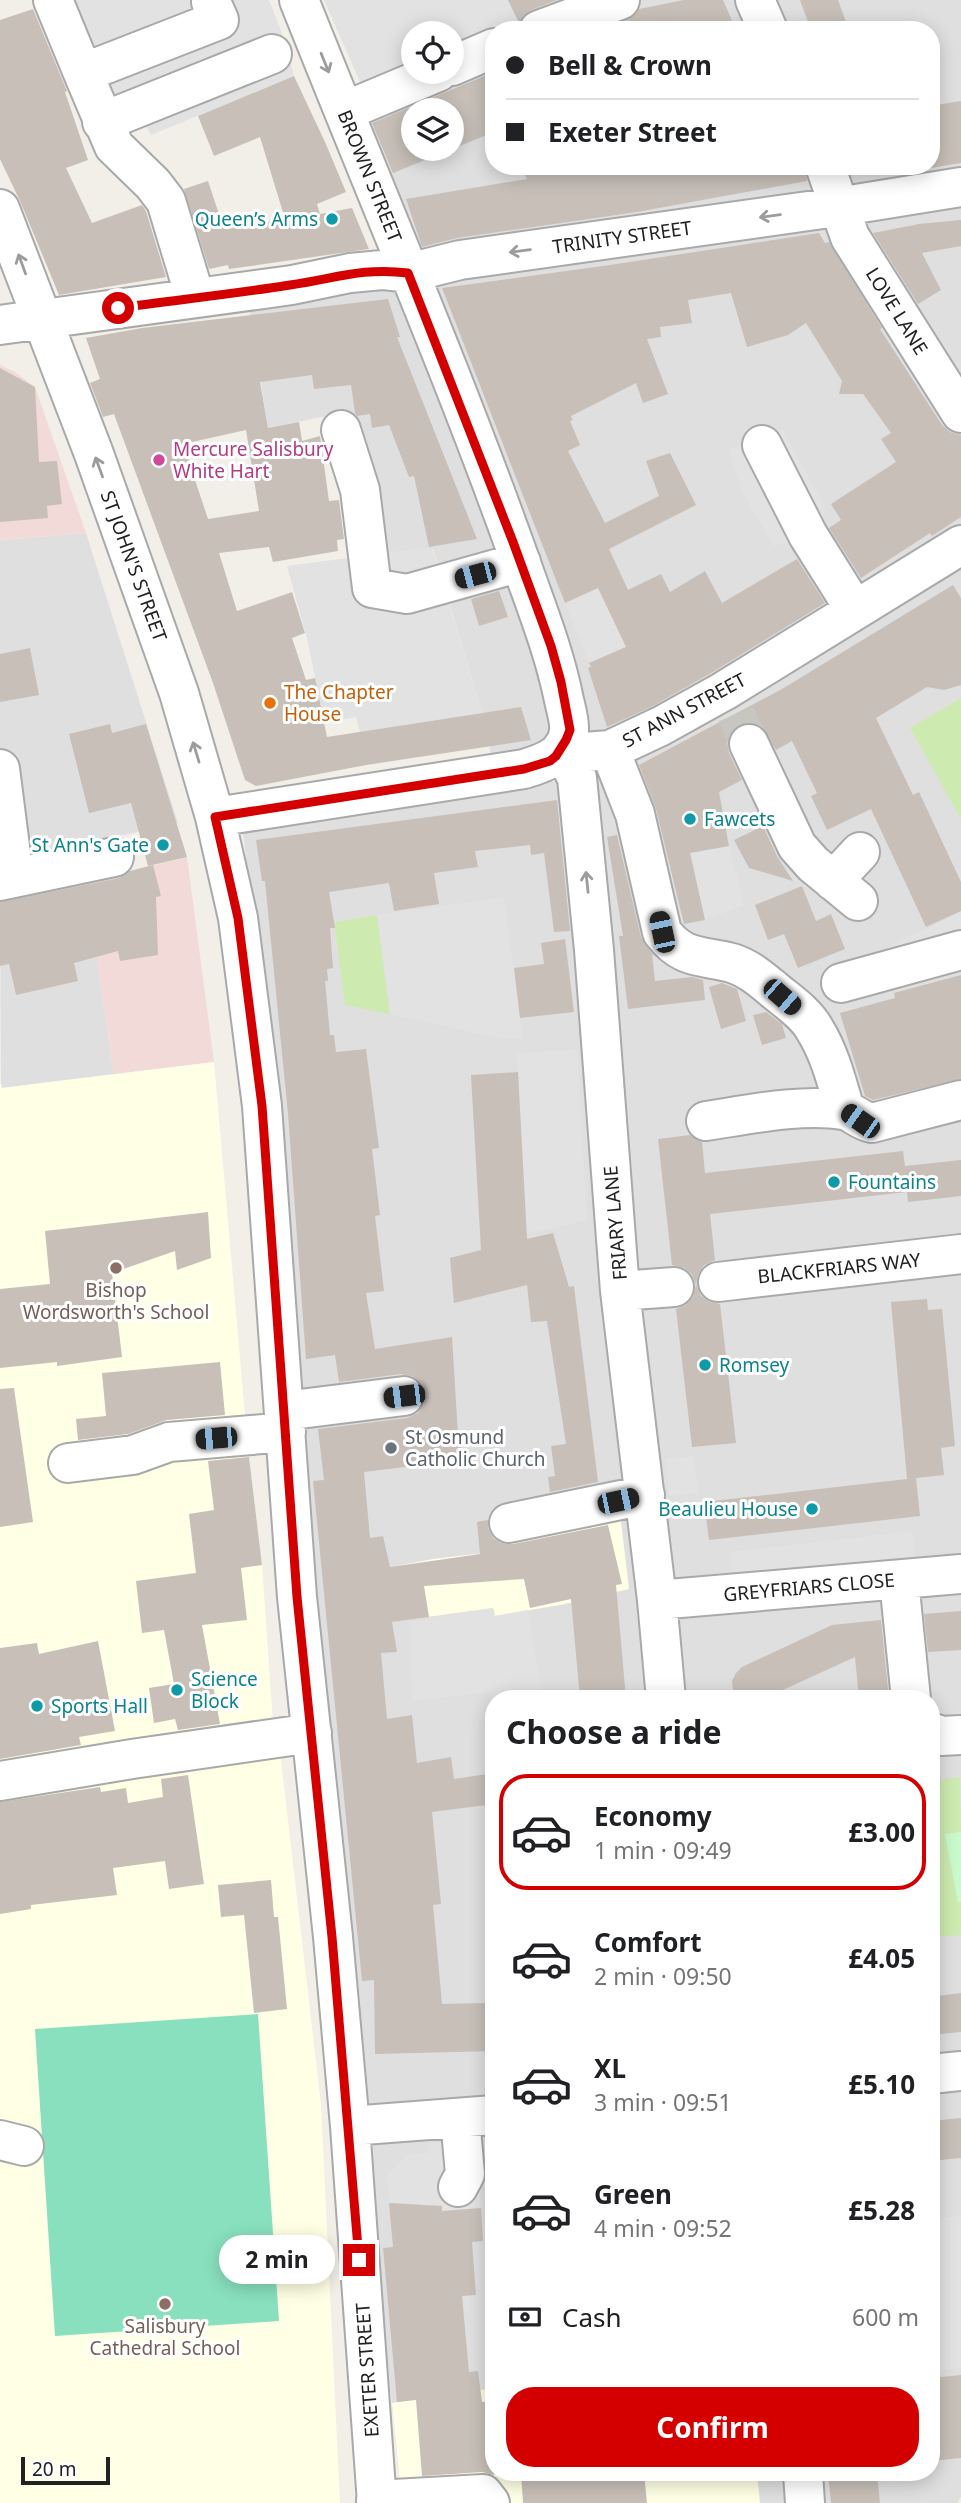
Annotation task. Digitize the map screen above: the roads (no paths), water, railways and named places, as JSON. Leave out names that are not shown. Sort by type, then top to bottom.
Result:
[{"type":"street","points":[[53,0],[114,146],[159,193],[195,297]]},
{"type":"street","name":"BROWN STREET","points":[[299,0],[521,562],[561,682],[570,730],[562,748]]},
{"type":"street","points":[[563,21],[620,0]]},
{"type":"street","points":[[755,0],[764,21]]},
{"type":"street","points":[[83,73],[219,20],[211,2]]},
{"type":"street","points":[[464,61],[485,52]]},
{"type":"street","points":[[102,122],[272,54]]},
{"type":"street","points":[[345,111],[409,84]]},
{"type":"street","name":"LOVE LANE","points":[[828,175],[850,237],[961,413]]},
{"type":"street","name":"TRINITY STREET","points":[[0,325],[292,285],[350,273],[382,270],[408,273],[460,260],[961,187]]},
{"type":"street","name":"ST JOHN'S STREET","points":[[0,209],[94,454],[148,605],[179,693],[215,817]]},
{"type":"street","points":[[0,333],[58,364]]},
{"type":"street","points":[[341,430],[360,490],[372,588],[407,594],[521,562]]},
{"type":"street","points":[[762,445],[808,535],[855,610]]},
{"type":"street","name":"ST ANN STREET","points":[[562,748],[582,752],[610,750],[661,726],[736,716],[855,610],[961,545]]},
{"type":"street","points":[[736,716],[797,846],[846,891],[860,852]]},
{"type":"street","points":[[215,817],[524,769],[550,761],[562,748]]},
{"type":"street","name":"FRIARY LANE","points":[[562,748],[577,778],[594,950],[620,1291],[665,1690]]},
{"type":"street","points":[[610,750],[635,814],[662,932],[673,947],[688,954],[735,964],[749,971],[820,992],[961,950]]},
{"type":"street","points":[[0,769],[7,880],[114,857]]},
{"type":"street","name":"EXETER STREET","points":[[215,817],[238,918],[253,1025],[265,1147],[297,1597],[350,2126],[377,2502]]},
{"type":"street","points":[[820,992],[815,1028],[826,1051],[845,1110]]},
{"type":"street","points":[[706,1121],[791,1109],[845,1110],[860,1121],[872,1123],[961,1100]]},
{"type":"street","name":"BLACKFRIARS WAY","points":[[718,1282],[961,1254]]},
{"type":"street","points":[[620,1291],[674,1287]]},
{"type":"street","points":[[68,1463],[133,1455],[169,1443],[404,1396]]},
{"type":"street","points":[[509,1522],[645,1495]]},
{"type":"street","name":"GREYFRIARS CLOSE","points":[[657,1600],[961,1574]]},
{"type":"street","points":[[899,1580],[910,1690]]},
{"type":"street","points":[[0,1781],[312,1733]]},
{"type":"street","points":[[940,1736],[961,1735]]},
{"type":"street","points":[[940,2073],[961,2071]]},
{"type":"street","points":[[350,2126],[477,2116],[465,2174],[458,2187]]},
{"type":"street","points":[[804,2481],[805,2503]]},
{"type":"street","points":[[377,2502],[483,2494],[490,2503]]},
{"type":"tunnel","points":[[736,714],[749,744]]},
{"type":"place","name":"Queen’s Arms","points":[[332,219]]},
{"type":"place","name":"Mercure Salisbury White Hart","points":[[159,460]]},
{"type":"place","name":"The Chapter House","points":[[270,703]]},
{"type":"place","name":"Fawcets","points":[[690,819]]},
{"type":"place","name":"St Ann's Gate","points":[[163,845]]},
{"type":"place","name":"Fountains","points":[[834,1182]]},
{"type":"place","name":"Bishop Wordsworth's School","points":[[116,1268]]},
{"type":"place","name":"Romsey","points":[[705,1365]]},
{"type":"place","name":"St Osmund Catholic Church","points":[[391,1448]]},
{"type":"place","name":"Beaulieu House","points":[[812,1509]]},
{"type":"place","name":"Science Block","points":[[177,1690]]},
{"type":"place","name":"Sports Hall","points":[[37,1706]]},
{"type":"place","name":"Salisbury Cathedral School","points":[[165,2304]]}]
